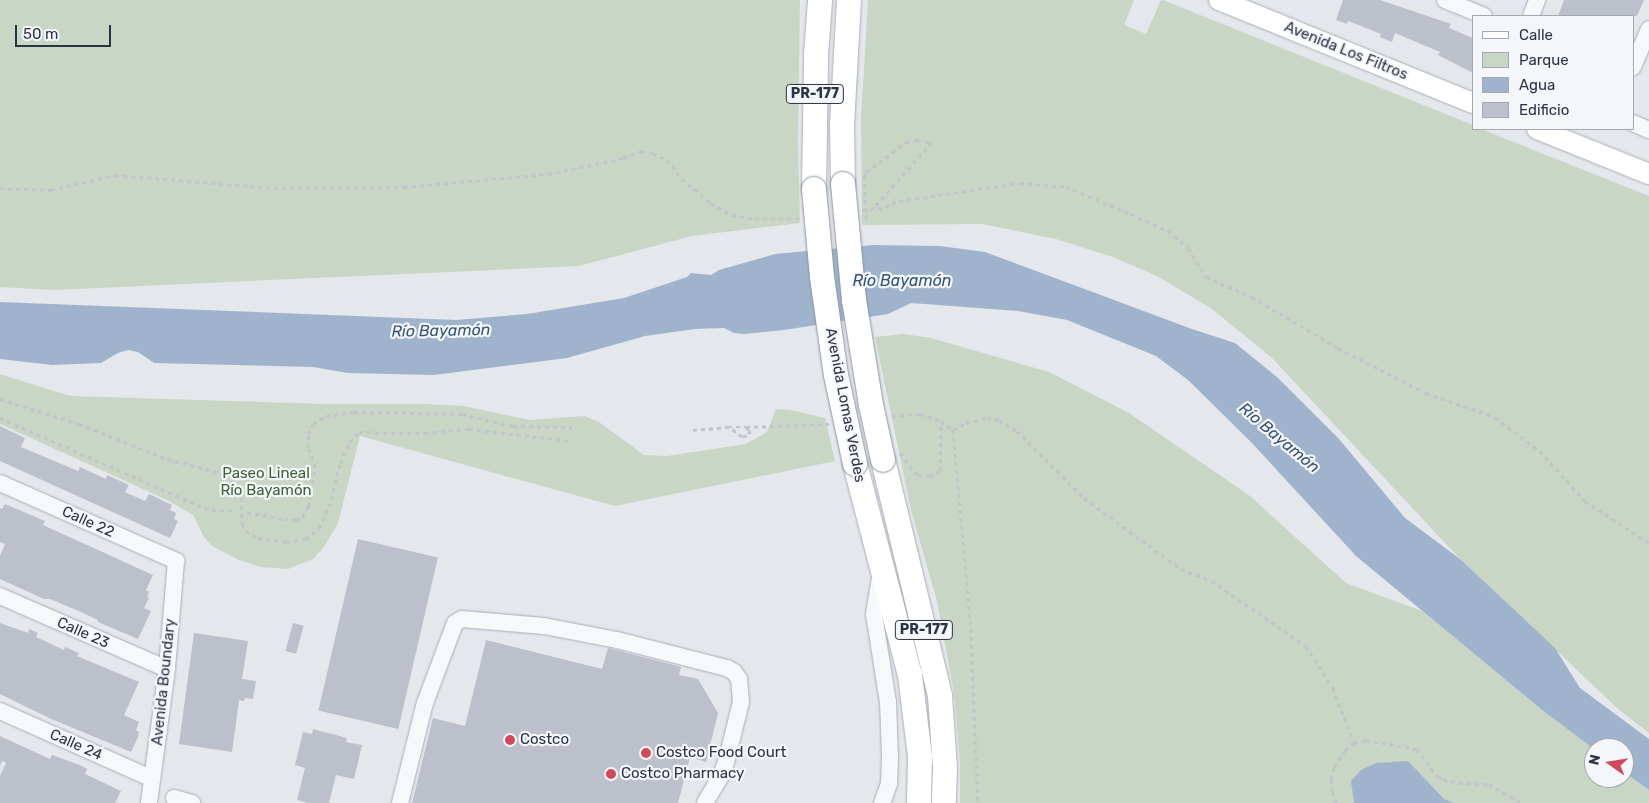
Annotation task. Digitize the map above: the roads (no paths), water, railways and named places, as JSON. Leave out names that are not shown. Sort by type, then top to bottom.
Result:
[{"type":"highway","name":"Avenida Lomas Verdes","points":[[820,0],[816,55],[814,189],[822,277],[836,376],[855,464],[910,675],[920,757],[919,803]]},
{"type":"highway","name":"Avenida Lomas Verdes","points":[[849,0],[842,125],[843,184],[854,300],[871,405],[890,454],[940,696],[945,768],[944,803]]},
{"type":"main road","name":"Avenida Los Filtros","points":[[1219,0],[1472,103]]},
{"type":"main road","points":[[1539,130],[1649,174]]},
{"type":"street","points":[[1445,0],[1482,15]]},
{"type":"street","points":[[1531,15],[1537,0]]},
{"type":"street","points":[[1634,65],[1649,29]]},
{"type":"street","points":[[1634,123],[1649,130]]},
{"type":"street","name":"Calle 22","points":[[0,483],[176,561]]},
{"type":"street","name":"Avenida Boundary","points":[[149,803],[167,669],[176,561]]},
{"type":"street","points":[[882,564],[874,614],[888,702],[889,784],[882,803]]},
{"type":"street","name":"Calle 23","points":[[0,596],[167,669]]},
{"type":"street","points":[[400,803],[424,703],[455,623],[462,619],[474,619],[544,626],[617,640],[727,668],[734,672],[739,680],[741,702],[726,762],[721,776],[705,803]]},
{"type":"street","name":"Calle 24","points":[[0,711],[153,778]]},
{"type":"street","points":[[174,798],[192,803]]},
{"type":"water","name":"Río Bayamón","points":[[873,245],[940,246],[985,252],[1192,329],[1235,343],[1278,378],[1339,439],[1405,518],[1460,559],[1555,648],[1580,688],[1649,739],[1649,790],[1634,779],[1634,738],[1584,738],[1584,742],[1542,710],[1356,556],[1251,442],[1188,380],[1156,356],[1067,320],[1018,311],[911,303],[888,314],[784,330],[744,334],[734,333],[724,328],[695,329],[645,336],[567,358],[434,375],[348,373],[313,367],[154,363],[138,352],[128,350],[118,353],[101,363],[52,365],[0,359],[0,302],[456,320],[527,314],[624,298],[687,277],[691,273],[711,275],[719,270],[775,254]]},
{"type":"water","points":[[1408,761],[1444,799],[1453,803],[1354,803],[1351,781],[1361,770],[1376,763]]},
{"type":"place","name":"Costco","points":[[510,740]]},
{"type":"place","name":"Costco Food Court","points":[[646,753]]},
{"type":"place","name":"Costco Pharmacy","points":[[611,774]]},
{"type":"park label","name":"Paseo Lineal Río Bayamón","points":[[266,482]]}]
